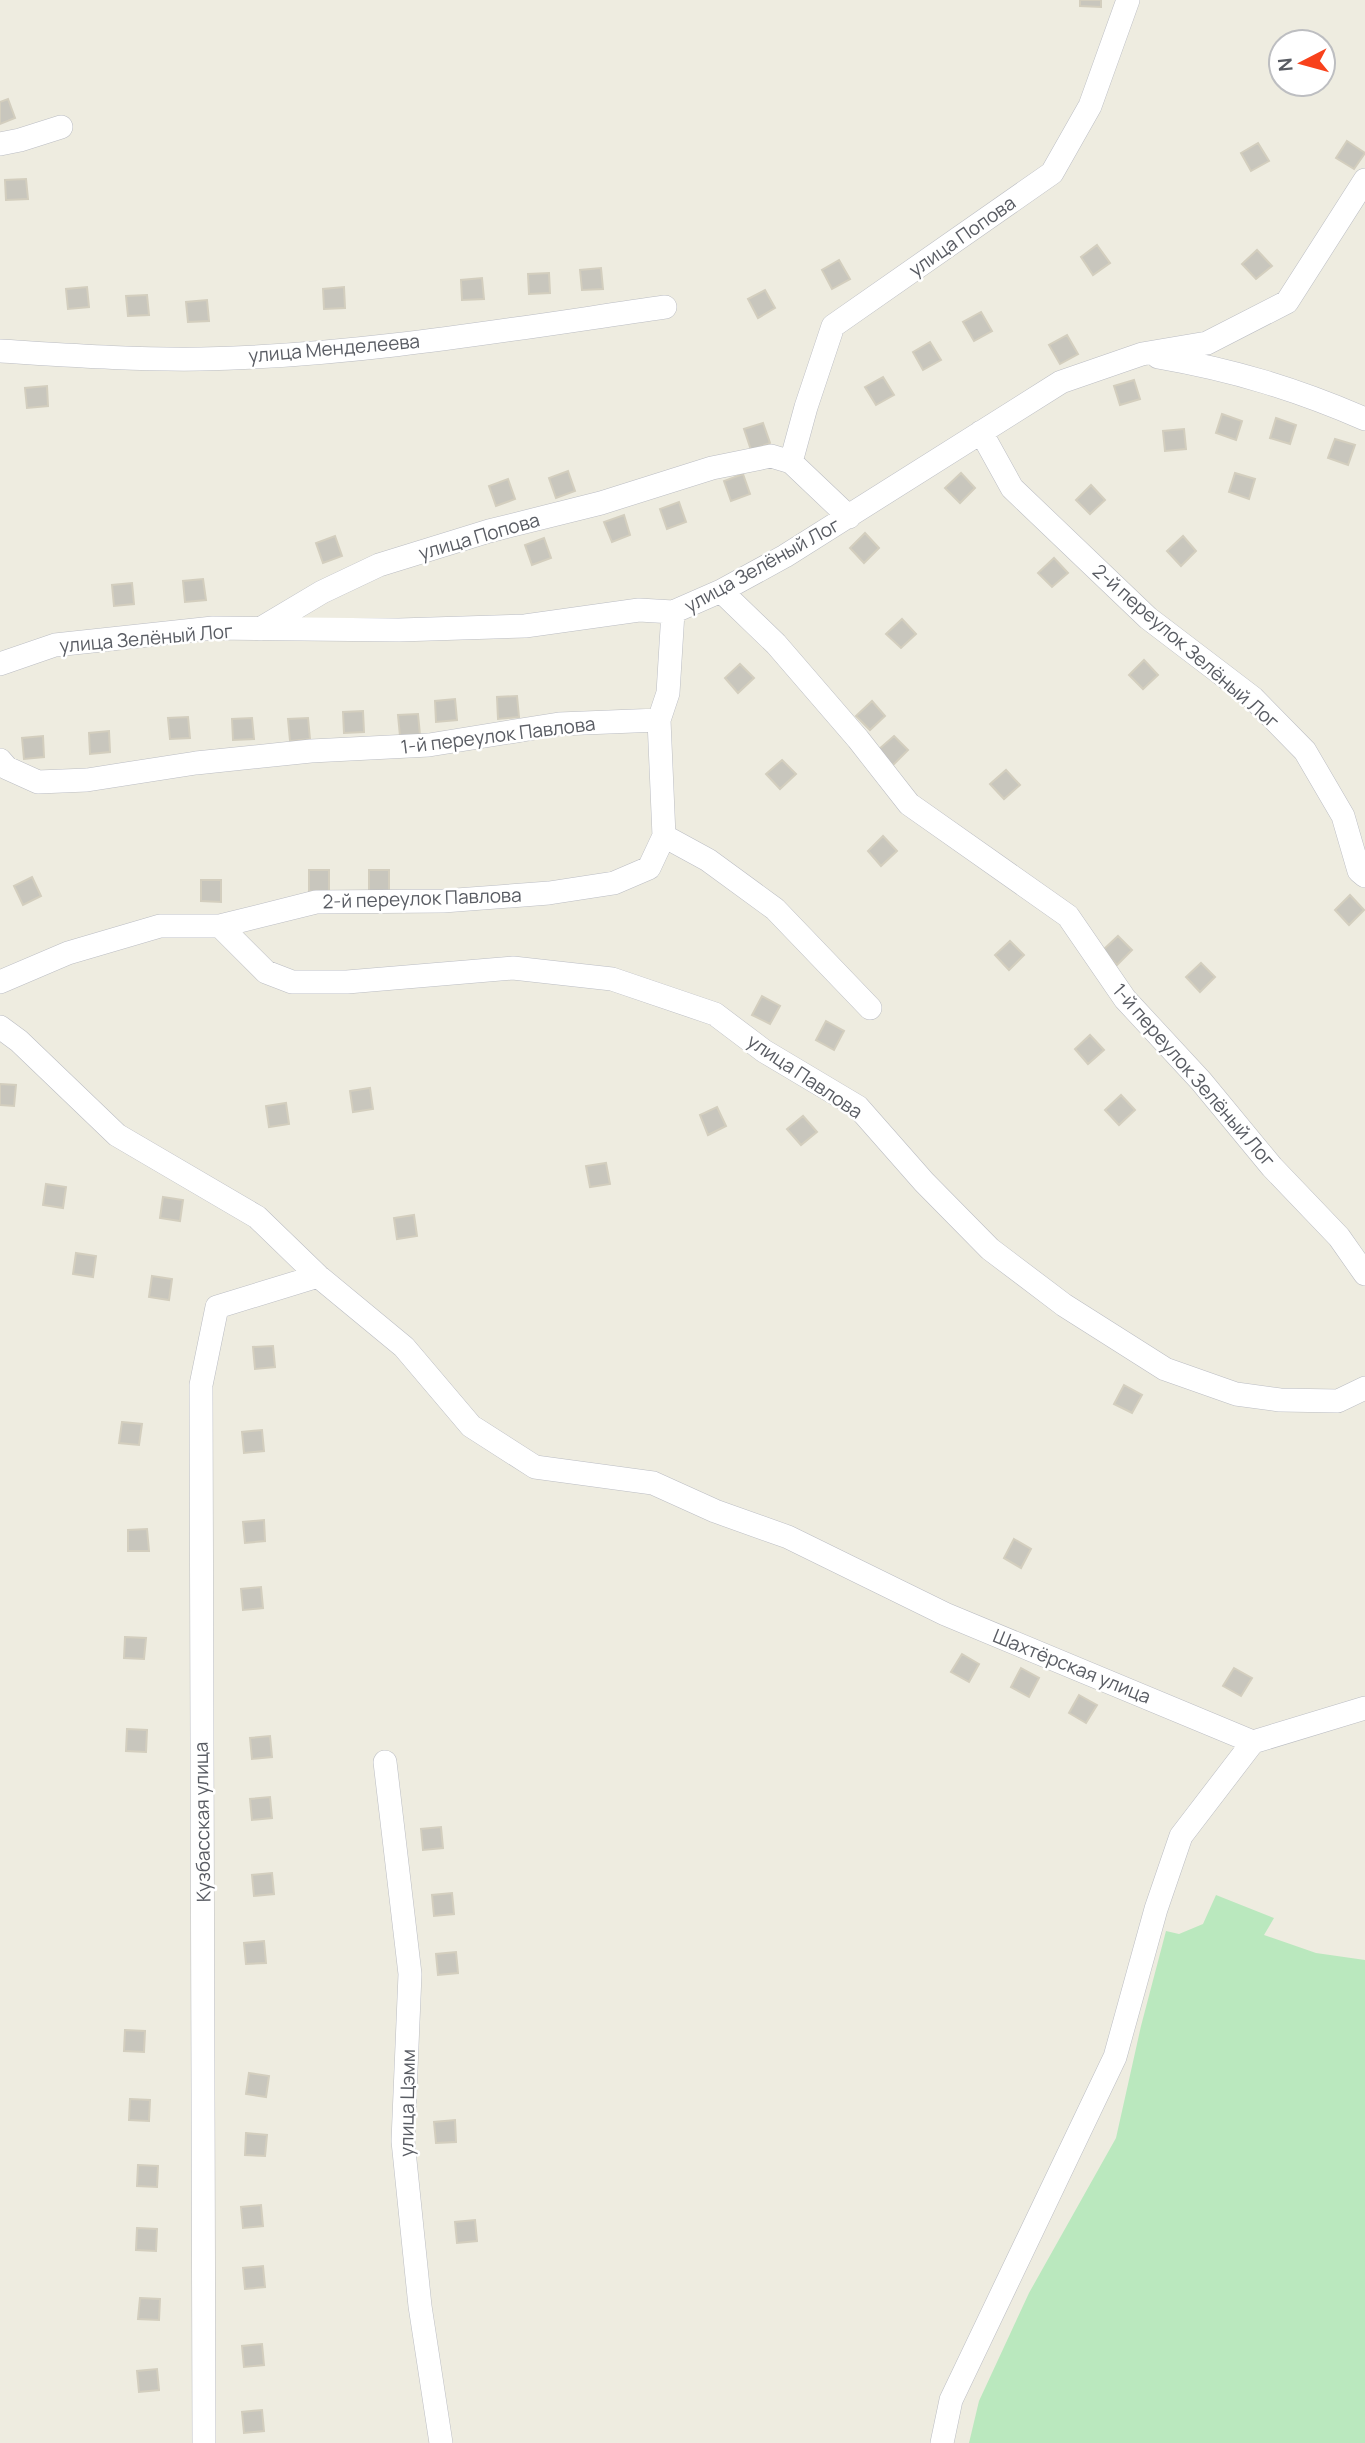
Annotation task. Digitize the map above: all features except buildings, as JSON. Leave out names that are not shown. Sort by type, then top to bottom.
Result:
[{"type":"street","name":"улица Попова","points":[[260,629],[322,592],[379,565],[489,531],[601,503],[712,468],[771,456],[791,462],[806,407],[834,326],[1052,173],[1090,106],[1128,0]]},
{"type":"street","points":[[0,144],[61,127]]},
{"type":"street","name":"улица Зелёный Лог","points":[[0,664],[55,645],[214,628],[399,631],[525,626],[639,611],[673,612],[721,591],[849,517],[1061,382],[1142,354],[1207,343],[1287,302],[1365,180]]},
{"type":"street","name":"улица Менделеева","points":[[0,351],[200,359],[296,354],[487,333],[665,307]]},
{"type":"street","points":[[1142,354],[1227,371],[1313,396],[1365,419]]},
{"type":"street","name":"2-й переулок Зелёный Лог","points":[[981,432],[1012,488],[1148,618],[1253,698],[1305,751],[1343,816],[1359,871],[1365,876]]},
{"type":"street","points":[[791,462],[849,517]]},
{"type":"street","name":"1-й переулок Зелёный Лог","points":[[721,591],[776,644],[858,739],[909,804],[1068,916],[1125,999],[1201,1081],[1272,1167],[1339,1237],[1365,1274]]},
{"type":"street","points":[[673,612],[668,693],[659,720],[664,836],[708,860],[775,909],[870,1009]]},
{"type":"street","name":"1-й переулок Павлова","points":[[0,760],[7,768],[38,782],[87,780],[311,751],[429,745],[559,724],[659,720]]},
{"type":"street","name":"2-й переулок Павлова","points":[[0,982],[68,953],[160,926],[220,926],[316,902],[443,901],[549,893],[614,883],[649,868],[664,836]]},
{"type":"street","name":"улица Павлова","points":[[220,926],[265,972],[292,982],[348,982],[513,968],[612,979],[715,1014],[764,1051],[858,1107],[924,1182],[990,1249],[1064,1305],[1165,1369],[1236,1394],[1280,1400],[1338,1401],[1365,1388]]},
{"type":"street","name":"Шахтёрская улица","points":[[0,1027],[19,1041],[117,1135],[257,1217],[318,1276],[404,1347],[471,1426],[535,1467],[653,1483],[715,1511],[788,1537],[945,1614],[1254,1742]]},
{"type":"street","name":"Кузбасская улица","points":[[204,2443],[201,1385],[217,1307],[318,1276]]},
{"type":"street","points":[[942,2443],[951,2400],[1115,2057],[1156,1909],[1181,1836],[1254,1742],[1365,1708]]},
{"type":"street","name":"улица Цэмм","points":[[385,1762],[410,1974],[403,2141],[420,2306],[441,2443]]},
{"type":"green space","points":[[1216,1895],[1274,1918],[1264,1935],[1316,1953],[1365,1960],[1365,2443],[969,2443],[979,2401],[1029,2293],[1116,2138],[1166,1931],[1179,1934],[1203,1924]]}]
